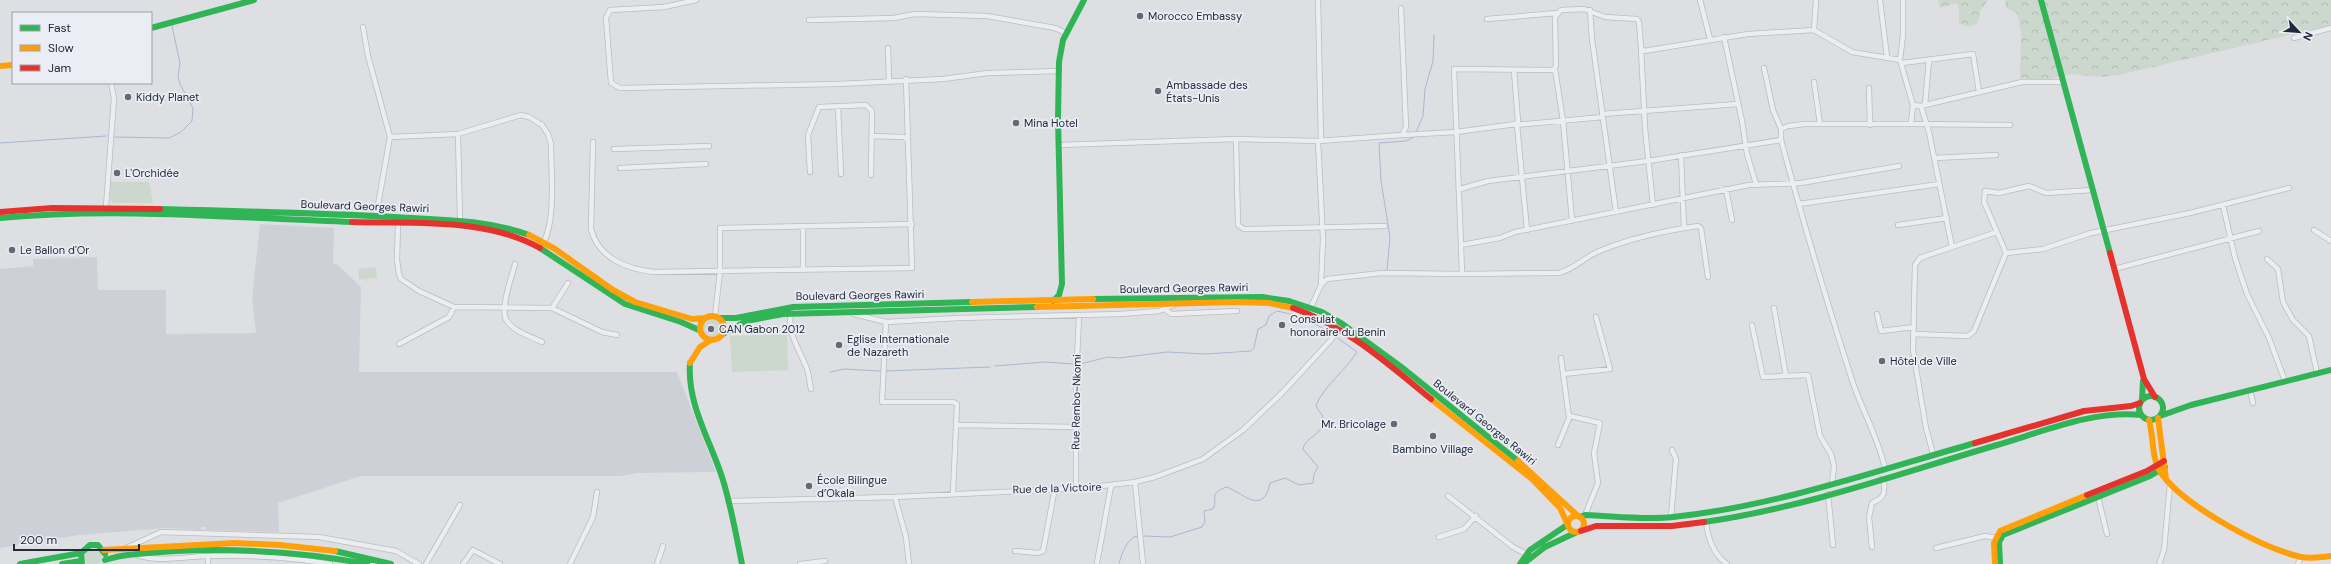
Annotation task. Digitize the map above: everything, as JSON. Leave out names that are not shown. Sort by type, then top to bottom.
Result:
[{"type":"main road","points":[[152,28],[254,0]]},
{"type":"main road","points":[[1072,301],[1065,296],[1062,288],[1059,71],[1061,49],[1066,33],[1084,0]]},
{"type":"main road","points":[[2041,0],[2144,379],[2155,397],[2162,403],[2172,407],[2184,407]]},
{"type":"main road","points":[[0,66],[12,65]]},
{"type":"main road","name":"Boulevard Georges Rawiri","points":[[0,212],[52,208],[106,207],[460,220],[503,226],[544,242],[630,300],[692,319],[705,318]]},
{"type":"main road","name":"Boulevard Georges Rawiri","points":[[0,218],[52,213],[106,213],[472,227],[513,235],[546,251],[626,304],[688,324],[700,332]]},
{"type":"main road","points":[[1052,301],[1058,297],[1062,288]]},
{"type":"main road","name":"Boulevard Georges Rawiri","points":[[717,317],[735,319],[773,308],[788,307],[1253,296],[1281,299],[1311,308],[1351,329],[1404,369],[1535,474],[1581,516]]},
{"type":"main road","name":"Boulevard Georges Rawiri","points":[[723,334],[732,326],[743,322],[776,314],[790,313],[1250,302],[1279,304],[1312,314],[1336,333],[1393,368],[1532,479],[1557,504],[1567,524]]},
{"type":"main road","points":[[690,363],[700,347],[712,340],[718,339],[723,334],[724,325],[717,317],[705,318],[700,323],[700,332],[690,363],[688,373],[690,389],[720,471],[742,564]]},
{"type":"main road","points":[[700,332],[705,338],[712,340]]},
{"type":"main road","points":[[2149,420],[2184,407],[2331,370]]},
{"type":"main road","points":[[2141,415],[2139,408],[2144,379]]},
{"type":"main road","points":[[1522,564],[1526,554],[1567,524],[1571,517],[1671,517],[1735,508],[1832,484],[2084,411],[2131,406],[2148,396],[2155,397]]},
{"type":"main road","points":[[2162,403],[2163,409],[2159,417],[2165,464],[2165,478]]},
{"type":"main road","points":[[1522,564],[1545,547],[1579,531],[1596,526],[1658,526],[1706,522],[1828,494],[2086,419],[2130,414],[2141,415],[2149,420],[2158,468],[2170,484],[2226,523],[2277,548],[2301,557],[2331,556]]},
{"type":"main road","points":[[1995,564],[1993,545],[2007,527],[2165,464]]},
{"type":"main road","points":[[1998,538],[2150,476],[2158,468]]},
{"type":"main road","points":[[2150,476],[2165,478]]},
{"type":"main road","points":[[1579,531],[1584,524],[1581,516]]},
{"type":"main road","points":[[1567,524],[1570,531],[1579,531]]},
{"type":"main road","points":[[1998,538],[2000,564]]},
{"type":"main road","points":[[20,564],[81,553],[90,545],[98,545],[104,550],[122,550],[215,544],[262,545],[312,549],[391,564]]},
{"type":"main road","points":[[104,550],[105,562],[114,556],[205,549],[256,550],[297,553],[367,564]]},
{"type":"main road","points":[[62,564],[81,563],[81,553]]},
{"type":"street","points":[[696,0],[664,7],[610,10],[606,18],[611,83],[614,86],[620,88],[729,84],[811,85],[906,79],[943,79],[988,73],[1059,71]]},
{"type":"street","points":[[1318,0],[1323,227],[1321,285]]},
{"type":"street","points":[[1700,0],[1710,39]]},
{"type":"street","points":[[1814,30],[1813,17],[1816,0]]},
{"type":"street","points":[[1880,0],[1887,57]]},
{"type":"street","points":[[1903,0],[1901,62],[1908,94],[1913,105],[1911,124]]},
{"type":"street","points":[[1400,8],[1406,127],[1402,135]]},
{"type":"street","points":[[1487,19],[1557,13],[1561,10],[1590,10],[1605,17],[1637,19],[1639,22],[1648,161],[1653,205]]},
{"type":"street","points":[[1590,10],[1592,39],[1616,212]]},
{"type":"street","points":[[1557,13],[1555,69],[1569,172],[1572,220]]},
{"type":"street","points":[[809,20],[894,18],[915,14],[987,16],[1055,28],[1066,33]]},
{"type":"street","points":[[363,27],[368,56],[390,137],[376,216]]},
{"type":"street","points":[[2294,38],[2331,28]]},
{"type":"street","points":[[1641,48],[1644,51],[1724,37],[1814,30],[1852,52],[1887,57],[1901,62],[1973,54],[1979,92]]},
{"type":"street","points":[[1724,37],[1746,144],[1756,184]]},
{"type":"street","points":[[888,48],[889,80]]},
{"type":"street","points":[[1929,60],[1923,105],[1952,247]]},
{"type":"street","points":[[1764,68],[1773,110],[1781,129],[1781,140],[1792,182],[1854,384],[1880,446],[1885,468]]},
{"type":"street","points":[[1462,274],[1460,189],[1454,69],[1555,69]]},
{"type":"street","points":[[1514,70],[1518,121],[1515,125],[1523,178],[1527,230]]},
{"type":"street","points":[[593,142],[591,229],[596,245],[614,260],[634,269],[654,272],[912,268],[912,224],[906,79]]},
{"type":"street","points":[[1814,82],[1820,124]]},
{"type":"street","points":[[1913,105],[1923,105],[2022,82],[2063,82]]},
{"type":"street","points":[[106,207],[114,98],[111,84]]},
{"type":"street","points":[[1869,88],[1870,124]]},
{"type":"street","points":[[1059,145],[1236,140],[1320,141],[1456,132],[1515,125],[1563,122],[1645,111],[1738,104]]},
{"type":"street","points":[[810,172],[808,135],[814,116],[821,107],[869,106],[872,110],[873,136],[871,175]]},
{"type":"street","points":[[838,107],[842,174]]},
{"type":"street","points":[[390,137],[458,134],[521,115],[538,122],[545,129],[550,139],[550,221],[544,242]]},
{"type":"street","points":[[1781,129],[1788,126],[1820,124],[1911,124],[1926,122],[2010,125]]},
{"type":"street","points":[[458,134],[460,220]]},
{"type":"street","points":[[873,136],[904,137],[908,141]]},
{"type":"street","points":[[1236,140],[1238,225],[1240,227],[1249,229],[1385,226]]},
{"type":"street","points":[[1460,189],[1488,181],[1523,178],[1648,161],[1746,144],[1781,140]]},
{"type":"street","points":[[614,149],[709,146]]},
{"type":"street","points":[[1681,155],[1684,228]]},
{"type":"street","points":[[1934,158],[1996,155]]},
{"type":"street","points":[[620,168],[706,164]]},
{"type":"street","points":[[1461,245],[1500,238],[1527,230],[1572,220],[1653,205],[1726,189],[1756,184],[1801,183],[1899,166]]},
{"type":"street","points":[[1800,204],[1939,184]]},
{"type":"street","points":[[1913,334],[1972,335],[2006,253],[1984,202],[1985,191],[1999,193],[2029,186],[2046,193],[2092,190]]},
{"type":"street","points":[[2006,253],[2043,249],[2103,231],[2223,205],[2289,188]]},
{"type":"street","points":[[1726,189],[1732,220]]},
{"type":"street","points":[[2223,205],[2230,239],[2247,294],[2269,338],[2285,381]]},
{"type":"street","points":[[1898,225],[1947,218]]},
{"type":"street","points":[[398,224],[397,260],[402,279],[419,291],[454,307],[552,308],[602,332],[617,335]]},
{"type":"street","points":[[717,317],[720,271],[720,228],[912,224]]},
{"type":"street","points":[[803,227],[803,270]]},
{"type":"street","points":[[1311,308],[1321,285],[1327,279],[1368,274],[1559,273],[1567,271],[1594,254],[1625,240],[1684,228],[1701,228],[1708,277]]},
{"type":"street","points":[[2314,230],[2331,241]]},
{"type":"street","points":[[2114,269],[2259,231]]},
{"type":"street","points":[[1933,454],[1920,400],[1913,350],[1916,261],[1920,258],[1997,232]]},
{"type":"street","points":[[2267,259],[2277,268],[2280,293],[2288,313],[2309,336],[2317,373]]},
{"type":"street","points":[[515,264],[504,308],[505,317],[510,324],[542,342]]},
{"type":"street","points":[[552,308],[568,283]]},
{"type":"street","points":[[846,311],[886,322],[958,318],[1079,316],[1165,309],[1176,304]]},
{"type":"street","points":[[399,344],[449,317],[454,307]]},
{"type":"street","points":[[1774,308],[1786,376]]},
{"type":"street","points":[[1165,309],[1171,314],[1237,311]]},
{"type":"street","points":[[790,313],[796,349],[808,370],[811,389]]},
{"type":"street","points":[[1877,314],[1881,331],[1914,327]]},
{"type":"street","name":"Rue Rembo-Nkomi","points":[[1076,488],[1076,381],[1079,316]]},
{"type":"street","points":[[1563,374],[1610,369],[1596,317]]},
{"type":"street","points":[[886,322],[882,402],[955,403],[958,407],[953,493]]},
{"type":"street","points":[[1752,325],[1763,377],[1808,374],[1820,436],[1831,454],[1834,466],[1832,484]]},
{"type":"street","name":"Rue de la Victoire","points":[[728,500],[895,497],[1111,486],[1135,482],[1198,462],[1222,447],[1273,402],[1336,333]]},
{"type":"street","points":[[1558,445],[1569,417],[1561,358]]},
{"type":"street","points":[[2250,390],[2254,403]]},
{"type":"street","points":[[1569,417],[1584,418],[1600,423],[1594,453],[1598,483],[1581,516]]},
{"type":"street","points":[[956,425],[1076,427]]},
{"type":"street","points":[[1671,517],[1676,459],[1672,450]]},
{"type":"street","points":[[1872,547],[1869,510],[1872,503],[1881,500],[1883,495],[1884,480],[1880,479]]},
{"type":"street","points":[[1135,482],[1143,564]]},
{"type":"street","points":[[2159,564],[2164,550],[2170,484]]},
{"type":"street","points":[[1097,563],[1111,486]]},
{"type":"street","points":[[1015,551],[1038,553],[1043,551],[1054,488]]},
{"type":"street","points":[[570,564],[593,517],[597,492]]},
{"type":"street","points":[[1828,494],[1833,545]]},
{"type":"street","points":[[1448,496],[1476,516],[1513,547],[1526,554]]},
{"type":"street","points":[[895,497],[906,537],[909,564]]},
{"type":"street","points":[[2098,497],[2107,534]]},
{"type":"street","points":[[426,564],[460,505]]},
{"type":"street","points":[[1439,537],[1464,529],[1476,516]]},
{"type":"street","points":[[1706,522],[1710,541],[1716,554],[1728,564]]},
{"type":"street","points":[[122,550],[161,532],[319,537],[396,551],[419,564]]},
{"type":"street","points":[[1936,548],[1985,536],[1998,538]]},
{"type":"street","points":[[657,564],[663,546]]},
{"type":"street","points":[[462,564],[473,550],[500,564]]},
{"type":"street","points":[[136,554],[149,559],[208,556],[261,556],[330,564]]},
{"type":"street","points":[[208,556],[209,563]]},
{"type":"street","points":[[2298,564],[2301,557]]},
{"type":"street","points":[[800,564],[825,561]]},
{"type":"shaded area","points":[[260,224],[334,228],[333,264],[338,265],[361,287],[359,372],[677,372],[716,472],[637,473],[620,476],[361,476],[278,503],[279,532],[206,530],[205,527],[201,527],[201,530],[165,528],[78,535],[0,548],[0,269],[33,266],[33,259],[97,257],[98,290],[166,290],[166,334],[256,333],[252,299]]},
{"type":"green space","points":[[1938,0],[1988,0],[1981,10],[1978,23],[1969,27],[1959,23],[1959,9],[1957,3],[1940,8]]},
{"type":"green space","points":[[2005,0],[2331,0],[2331,25],[2119,75],[2101,77],[2071,74],[2044,80],[2020,78],[2021,32],[2017,13],[2006,8]]},
{"type":"green space","points":[[109,182],[149,182],[153,203],[113,203],[109,196]]},
{"type":"green space","points":[[376,267],[377,278],[359,280],[358,269]]},
{"type":"green space","points":[[711,318],[718,321],[721,328],[718,335],[711,338],[704,335],[701,328],[704,321]]},
{"type":"green space","points":[[787,334],[788,370],[732,372],[730,336]]},
{"type":"green space","points":[[93,548],[101,554],[101,560],[96,565],[90,565],[87,563],[84,557],[87,551]]},
{"type":"waterway","points":[[113,137],[169,138],[181,132],[192,121],[193,108],[180,84],[178,76],[180,63],[172,26]]},
{"type":"waterway","points":[[1416,132],[1423,116],[1425,89],[1433,61],[1434,35]]},
{"type":"waterway","points":[[0,143],[106,136]]},
{"type":"waterway","points":[[1387,270],[1390,237],[1381,181],[1379,143],[1406,141],[1414,137]]},
{"type":"waterway","points":[[1080,364],[1108,357],[1119,358],[1167,352],[1206,354],[1251,351],[1254,348],[1258,329],[1266,325],[1269,316],[1277,311],[1300,316],[1333,334]]},
{"type":"waterway","points":[[1144,536],[1170,537],[1202,527],[1205,521],[1204,511],[1213,509],[1215,505],[1215,494],[1226,487],[1247,498],[1257,500],[1262,499],[1266,495],[1270,483],[1285,478],[1299,485],[1313,483],[1314,474],[1318,467],[1303,449],[1323,424],[1323,417],[1316,405],[1330,384],[1357,352],[1335,336]]},
{"type":"waterway","points":[[995,366],[1045,362],[1073,364]]},
{"type":"waterway","points":[[886,371],[990,367]]},
{"type":"waterway","points":[[830,372],[844,369],[880,371]]},
{"type":"waterway","points":[[1119,564],[1127,543],[1133,537],[1137,536]]},
{"type":"traffic: fast","points":[[152,28],[254,0]]},
{"type":"traffic: fast","points":[[1053,301],[1059,295],[1062,284],[1058,119],[1059,62],[1063,40],[1084,0]]},
{"type":"traffic: fast","points":[[2041,0],[2110,253]]},
{"type":"traffic: fast","points":[[160,209],[336,214],[462,221],[496,226],[529,235]]},
{"type":"traffic: fast","points":[[0,218],[88,213],[132,213],[352,222]]},
{"type":"traffic: fast","points":[[540,248],[625,304],[681,322],[699,330]]},
{"type":"traffic: fast","points":[[1093,299],[1262,297],[1289,301],[1322,312],[1341,323],[1404,369],[1518,461]]},
{"type":"traffic: fast","points":[[719,318],[736,318],[793,307],[972,302]]},
{"type":"traffic: fast","points":[[723,334],[746,321],[783,314],[1037,307]]},
{"type":"traffic: fast","points":[[690,363],[692,393],[700,422],[722,477],[742,564]]},
{"type":"traffic: fast","points":[[2160,416],[2191,405],[2331,370]]},
{"type":"traffic: fast","points":[[2142,400],[2143,381]]},
{"type":"traffic: fast","points":[[2151,396],[2156,397],[2162,403],[2163,408],[2162,413],[2156,419],[2151,420],[2146,419],[2140,413],[2139,408],[2140,403],[2146,397],[2151,396]]},
{"type":"traffic: fast","points":[[1704,522],[1778,508],[1852,489],[2068,423],[2123,414],[2141,415]]},
{"type":"traffic: fast","points":[[1580,517],[1585,515],[1662,518],[1711,512],[1750,505],[1863,476],[1975,443]]},
{"type":"traffic: fast","points":[[2000,564],[1999,542],[2003,535],[2150,476],[2165,467]]},
{"type":"traffic: fast","points":[[1520,564],[1530,550],[1567,525]]},
{"type":"traffic: fast","points":[[1523,564],[1545,547],[1577,532]]},
{"type":"traffic: fast","points":[[82,564],[81,553],[90,545],[98,545],[105,554]]},
{"type":"traffic: fast","points":[[105,560],[122,556],[175,551],[223,550],[319,556],[367,564]]},
{"type":"traffic: fast","points":[[335,551],[391,564]]},
{"type":"traffic: fast","points":[[20,564],[81,553]]},
{"type":"traffic: fast","points":[[62,564],[81,561]]},
{"type":"traffic: slow","points":[[0,66],[12,65]]},
{"type":"traffic: slow","points":[[529,235],[555,249],[613,290],[635,302],[692,319],[705,318]]},
{"type":"traffic: slow","points":[[972,302],[1093,299]]},
{"type":"traffic: slow","points":[[1037,307],[1237,302],[1269,303],[1293,308]]},
{"type":"traffic: slow","points":[[712,316],[721,319],[724,328],[721,337],[712,340],[703,337],[700,328],[703,319],[712,316]]},
{"type":"traffic: slow","points":[[690,363],[700,347],[711,340]]},
{"type":"traffic: slow","points":[[1431,399],[1532,479],[1560,508],[1567,523]]},
{"type":"traffic: slow","points":[[2158,418],[2166,479]]},
{"type":"traffic: slow","points":[[2149,420],[2154,454],[2158,467],[2172,486],[2187,499],[2225,524],[2266,545],[2301,557],[2312,558],[2331,556]]},
{"type":"traffic: slow","points":[[1518,461],[1578,516]]},
{"type":"traffic: slow","points":[[1995,564],[1994,543],[2000,531],[2087,495]]},
{"type":"traffic: slow","points":[[1573,516],[1579,516],[1584,521],[1584,524],[1582,530],[1579,532],[1573,532],[1568,527],[1568,521],[1573,516]]},
{"type":"traffic: slow","points":[[104,550],[235,543],[280,545],[335,551]]},
{"type":"traffic: jam","points":[[0,212],[52,208],[160,209]]},
{"type":"traffic: jam","points":[[352,222],[424,223],[472,227],[496,231],[518,238],[540,248]]},
{"type":"traffic: jam","points":[[2110,253],[2144,379],[2155,397]]},
{"type":"traffic: jam","points":[[1293,308],[1349,335],[1431,399]]},
{"type":"traffic: jam","points":[[1975,443],[2084,411],[2131,406],[2140,403]]},
{"type":"traffic: jam","points":[[2087,495],[2147,471],[2164,461]]},
{"type":"traffic: jam","points":[[1581,531],[1596,526],[1672,526],[1704,522]]},
{"type":"place","name":"Morocco Embassy","points":[[1140,16]]},
{"type":"place","name":"Ambassade des États-Unis","points":[[1158,91]]},
{"type":"place","name":"Kiddy Planet","points":[[128,97]]},
{"type":"place","name":"Mina Hotel","points":[[1016,123]]},
{"type":"place","name":"L'Orchidée","points":[[117,173]]},
{"type":"place","name":"Le Ballon d'Or","points":[[12,250]]},
{"type":"place","name":"Consulat honoraire du Benin","points":[[1282,325]]},
{"type":"place","name":"CAN Gabon 2012","points":[[711,329]]},
{"type":"place","name":"Eglise Internationale de Nazareth","points":[[839,345]]},
{"type":"place","name":"Hôtel de Ville","points":[[1882,361]]},
{"type":"place","name":"Mr. Bricolage","points":[[1394,424]]},
{"type":"place","name":"Bambino Village","points":[[1433,436]]},
{"type":"place","name":"École Bilingue d’Okala","points":[[809,486]]}]
